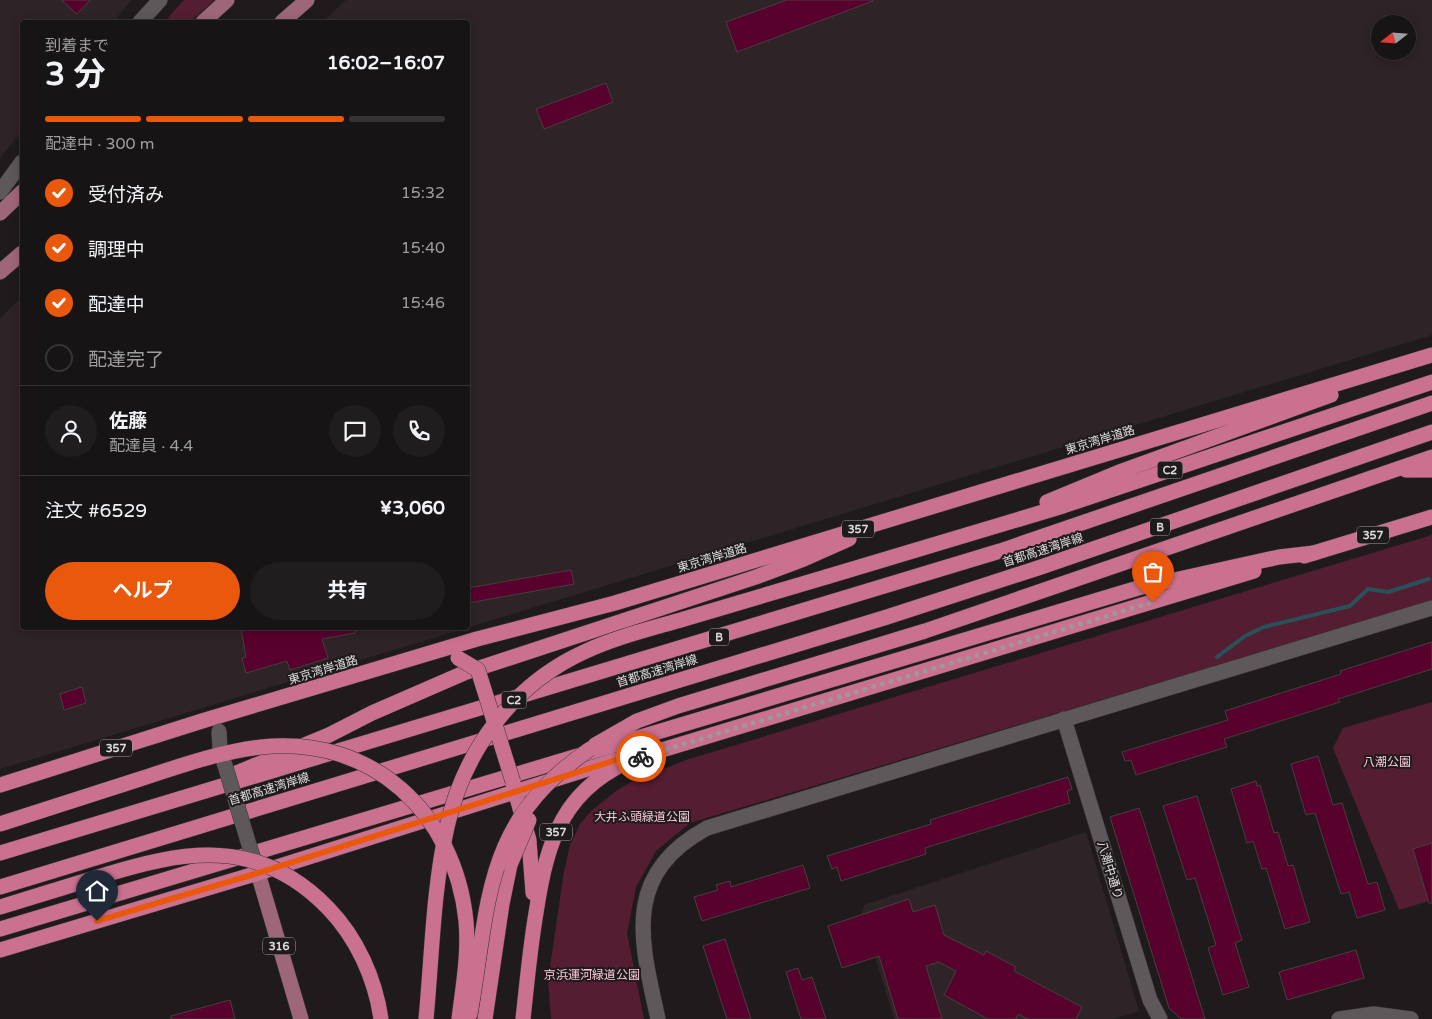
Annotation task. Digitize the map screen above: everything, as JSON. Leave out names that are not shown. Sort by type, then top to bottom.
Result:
[{"type":"highway","name":"東京湾岸道路","points":[[0,785],[283,697],[477,639],[615,602],[883,522],[1432,354]]},
{"type":"highway","points":[[993,527],[1084,486],[1330,396],[1382,370]]},
{"type":"highway","name":"C2","points":[[426,1019],[439,871],[447,826],[458,789],[471,759],[483,738],[510,704],[543,675],[584,652],[629,635],[993,527],[1128,484],[1432,382]]},
{"type":"highway","name":"首都高速湾岸線","points":[[0,853],[1000,551],[1432,404]]},
{"type":"highway","name":"首都高速湾岸線","points":[[0,887],[896,614],[1041,567],[1432,432]]},
{"type":"highway","points":[[469,1019],[487,898],[498,860],[515,826],[537,796],[564,767],[620,729],[657,713],[925,631],[1432,457]]},
{"type":"highway","points":[[1394,470],[1432,470]]},
{"type":"highway","name":"357","points":[[523,1019],[541,878],[553,838],[564,817],[589,786],[603,774],[639,757],[1432,517]]},
{"type":"highway","points":[[149,809],[329,735],[372,713],[464,673],[781,569],[831,548],[883,522]]},
{"type":"highway","name":"357","points":[[0,929],[1138,588],[1278,557],[1314,553]]},
{"type":"highway","points":[[283,697],[344,689],[449,657],[458,658],[474,665],[478,670],[529,840],[533,892],[531,945]]},
{"type":"highway","points":[[0,824],[172,768],[241,750],[300,746],[341,754],[388,778],[415,801],[439,833],[448,850],[457,878],[466,920],[466,960],[459,1019]]},
{"type":"highway","points":[[485,1019],[502,904],[516,848],[541,802],[590,749]]},
{"type":"highway","name":"357","points":[[0,950],[258,873],[514,787],[616,760],[639,757]]},
{"type":"highway","points":[[0,907],[134,866],[172,857],[211,855],[250,860],[267,865],[291,878],[318,898],[333,913],[358,948],[375,989],[382,1019]]},
{"type":"main road","points":[[204,20],[227,0]]},
{"type":"main road","points":[[284,20],[307,0]]},
{"type":"main road","points":[[0,213],[20,194]]},
{"type":"main road","points":[[0,272],[20,255]]},
{"type":"main road","name":"316","points":[[258,873],[301,1019]]},
{"type":"street","points":[[142,20],[160,0]]},
{"type":"street","points":[[0,192],[20,165]]},
{"type":"street","points":[[658,1019],[643,950],[643,915],[654,879],[664,864],[683,843],[702,831],[724,822],[1432,608]]},
{"type":"street","points":[[232,713],[225,718],[219,731],[220,749],[258,873]]},
{"type":"street","name":"八潮中通り","points":[[1064,719],[1150,1000],[1160,1019]]},
{"type":"street","points":[[1340,1019],[1364,1014],[1384,1014],[1411,1019]]},
{"type":"shaded area","points":[[0,0],[132,0],[115,20],[20,20],[20,133],[0,158]]},
{"type":"shaded area","points":[[346,0],[1432,0],[1432,335],[470,626],[470,20],[324,20]]},
{"type":"shaded area","points":[[20,299],[20,630],[459,630],[0,769],[0,318]]},
{"type":"shaded area","points":[[1086,832],[1139,1011],[1114,1019],[894,1019],[862,914],[864,905]]},
{"type":"green space","points":[[184,0],[214,0],[192,20],[166,20]]},
{"type":"green space","name":"大井ふ頭緑道公園","points":[[1432,535],[1432,601],[690,823],[656,851],[636,887],[627,933],[644,1019],[551,1019],[548,981],[564,871],[570,845],[580,824],[591,811],[616,791],[631,782],[686,760]]},
{"type":"green space","name":"八潮公園","points":[[1432,702],[1432,900],[1399,910],[1333,748],[1343,728]]},
{"type":"building","points":[[61,0],[90,0],[77,14]]},
{"type":"building","points":[[787,0],[873,1],[737,52],[726,22]]},
{"type":"building","points":[[606,83],[613,102],[544,129],[536,109]]},
{"type":"building","points":[[571,570],[574,584],[470,603],[470,588]]},
{"type":"building","points":[[241,630],[355,630],[355,633],[322,639],[328,658],[290,670],[287,661],[246,673],[242,658],[246,657]]},
{"type":"building","points":[[1432,642],[1432,669],[1338,699],[1340,702],[1224,739],[1227,747],[1136,775],[1131,760],[1125,761],[1122,752],[1228,720],[1225,711],[1341,674],[1340,671]]},
{"type":"building","points":[[82,687],[86,703],[64,710],[60,694]]},
{"type":"building","points":[[1318,756],[1333,805],[1342,803],[1368,884],[1377,882],[1385,910],[1357,918],[1349,892],[1341,894],[1315,813],[1306,815],[1291,764]]},
{"type":"building","points":[[1068,777],[1072,789],[1067,791],[1070,803],[925,848],[926,854],[841,881],[837,867],[832,869],[827,856],[931,824],[930,820]]},
{"type":"building","points":[[1256,781],[1257,786],[1260,785],[1274,833],[1278,832],[1288,866],[1293,865],[1310,922],[1285,929],[1266,868],[1262,869],[1253,841],[1247,843],[1231,789]]},
{"type":"building","points":[[1197,796],[1242,940],[1235,943],[1249,987],[1223,995],[1208,948],[1216,945],[1195,878],[1187,880],[1163,806]]},
{"type":"building","points":[[1139,808],[1205,1019],[1181,1019],[1169,1008],[1110,817]]},
{"type":"building","points":[[1432,843],[1432,903],[1429,903],[1413,849]]},
{"type":"building","points":[[803,865],[810,888],[702,921],[694,897],[718,890],[716,885],[730,881],[731,887]]},
{"type":"building","points":[[909,899],[913,912],[935,905],[944,935],[984,955],[986,951],[1016,967],[1014,971],[1082,1007],[1076,1019],[1028,1019],[1018,1014],[1016,1019],[988,1019],[944,995],[956,971],[939,962],[926,966],[942,1019],[898,1019],[879,956],[842,968],[828,926]]},
{"type":"building","points":[[725,939],[751,1019],[727,1019],[703,946]]},
{"type":"building","points":[[1356,950],[1364,978],[1287,1000],[1279,972]]},
{"type":"building","points":[[798,968],[802,980],[812,977],[826,1019],[801,1019],[786,972]]},
{"type":"building","points":[[230,1000],[235,1019],[171,1019],[171,1016]]},
{"type":"waterway","points":[[1217,657],[1245,636],[1264,627],[1350,606],[1368,589],[1388,592],[1429,579]]},
{"type":"way so far","points":[[641,757],[1153,602]]},
{"type":"route","points":[[97,921],[258,873],[616,760],[641,757]]},
{"type":"park label","name":"京浜運河緑道公園","points":[[592,975]]}]
